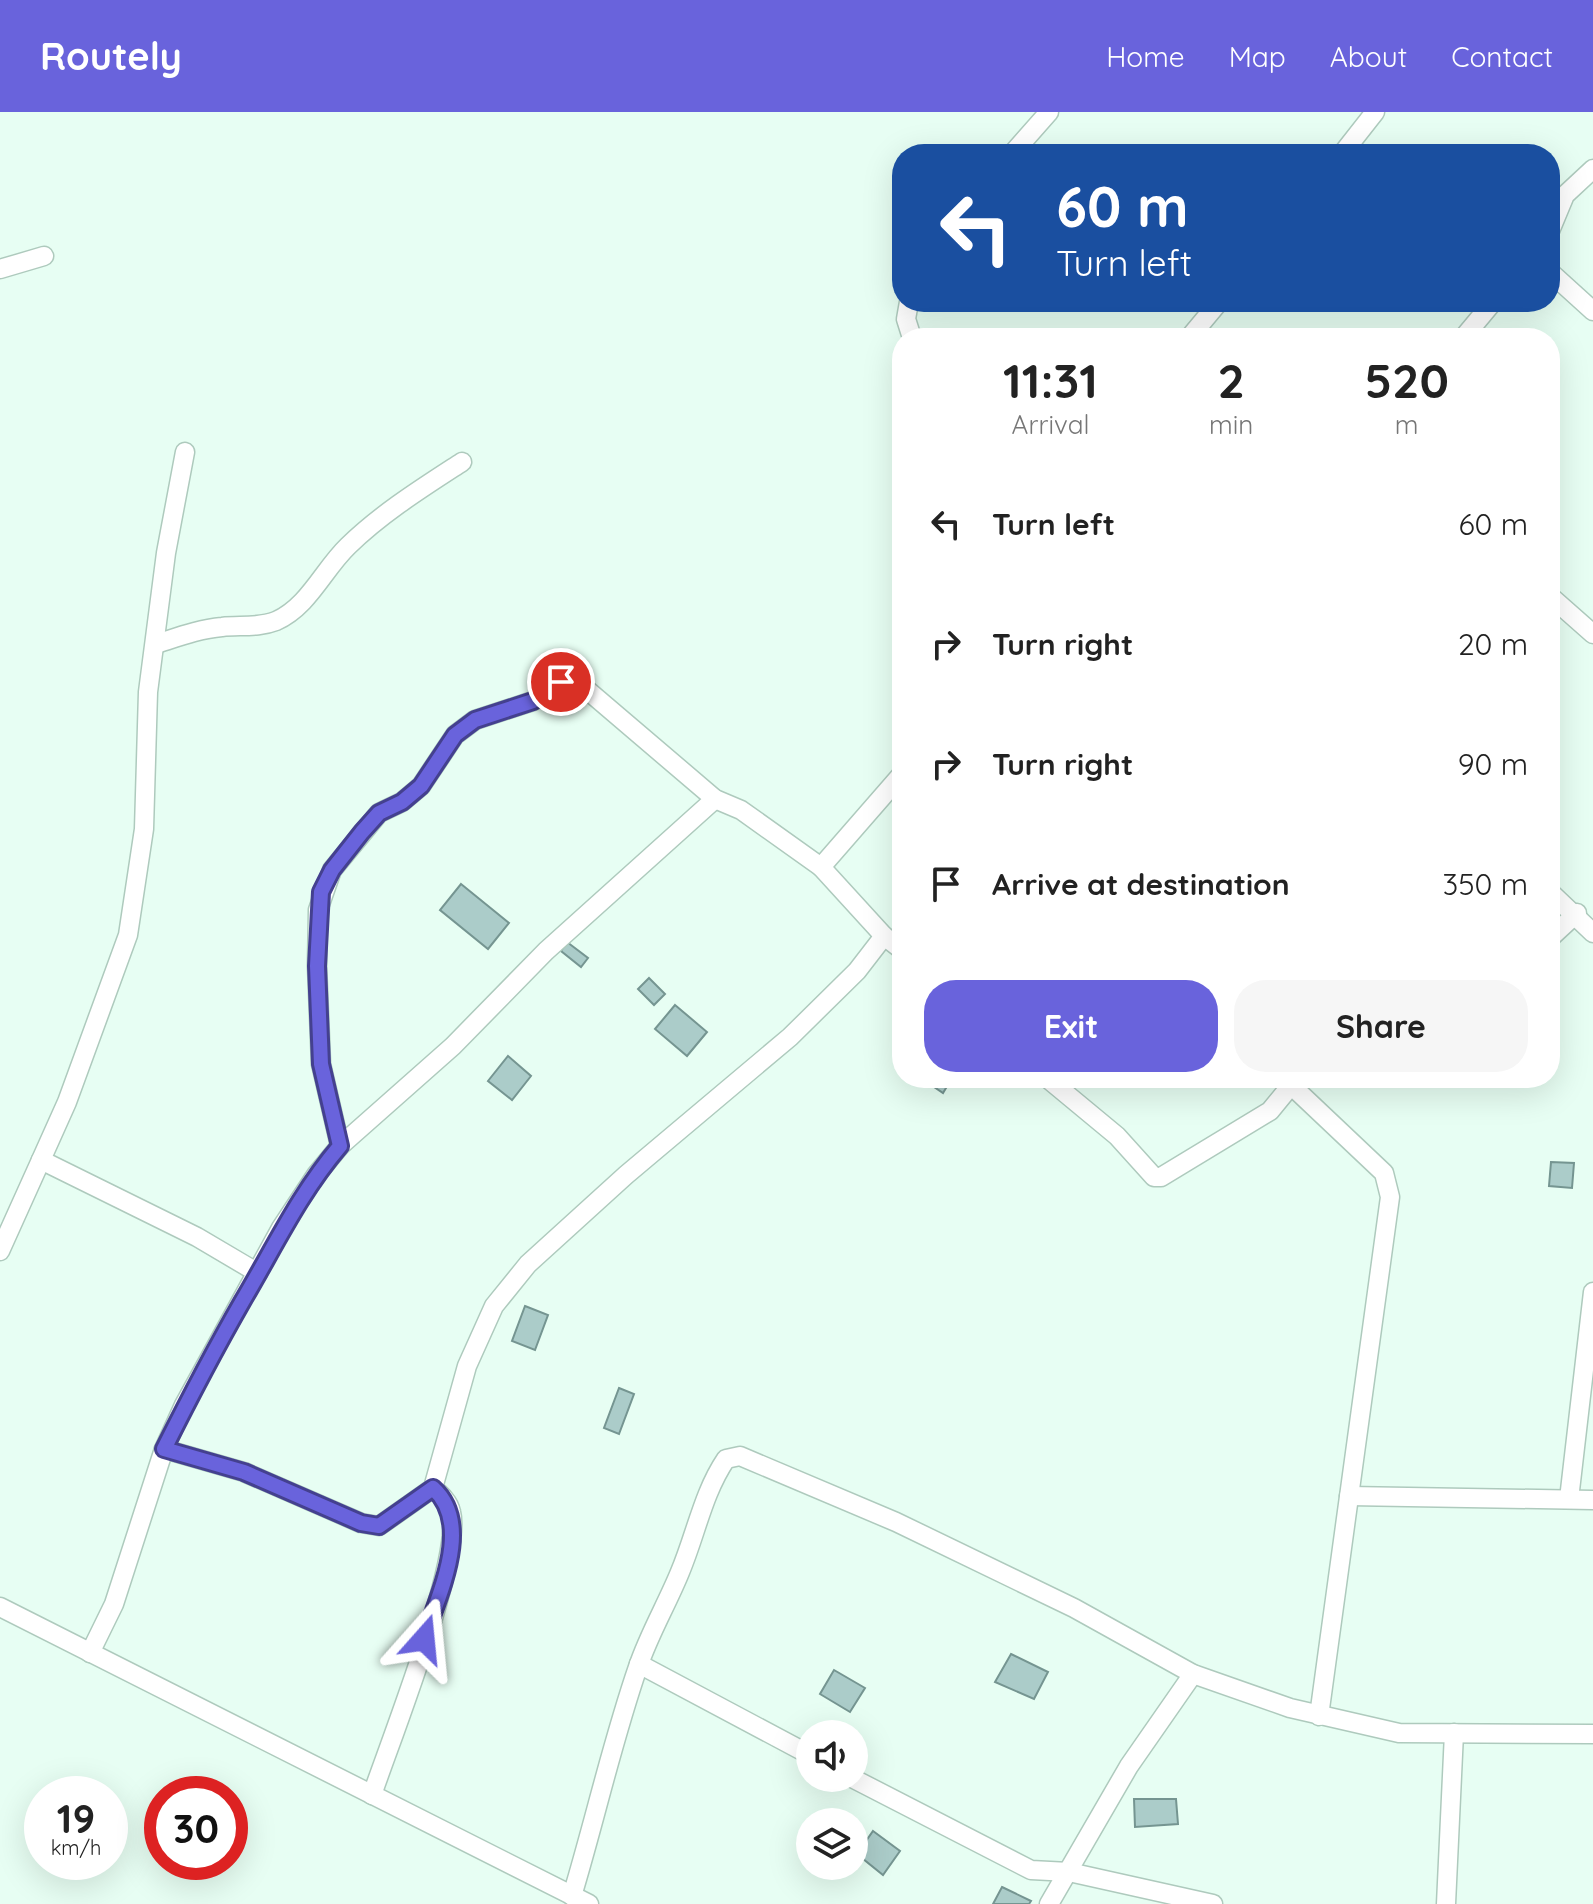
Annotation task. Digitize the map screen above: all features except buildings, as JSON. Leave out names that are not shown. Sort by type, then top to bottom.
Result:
[{"type":"street","points":[[1021,144],[1049,112]]},
{"type":"street","points":[[1350,144],[1375,112]]},
{"type":"street","points":[[1560,207],[1565,195],[1593,169]]},
{"type":"street","points":[[0,269],[44,256]]},
{"type":"street","points":[[1560,281],[1593,311]]},
{"type":"street","points":[[1197,328],[1211,312]]},
{"type":"street","points":[[1471,328],[1485,312]]},
{"type":"street","points":[[0,1251],[67,1102],[128,935],[144,829],[148,692],[166,553],[185,452]]},
{"type":"street","points":[[156,644],[190,632],[256,626],[276,621],[309,594],[345,548],[371,525],[462,462]]},
{"type":"street","points":[[1560,605],[1593,634]]},
{"type":"street","points":[[340,1146],[321,1064],[317,966],[321,892],[332,870],[362,832],[379,813],[402,802],[421,786],[455,735],[475,720],[533,701],[561,682],[579,683],[715,799],[741,810],[821,867],[892,942]]},
{"type":"street","points":[[821,867],[892,785]]},
{"type":"street","points":[[90,1653],[114,1604],[164,1449],[221,1335],[316,1175],[340,1146],[453,1046],[546,951],[635,867],[715,799]]},
{"type":"street","points":[[1560,900],[1577,913],[1593,933]]},
{"type":"street","points":[[1560,929],[1577,913]]},
{"type":"street","points":[[164,1449],[244,1472],[361,1523],[379,1526],[433,1488],[467,1366],[494,1306],[528,1264],[626,1175],[790,1037],[857,971],[884,936]]},
{"type":"street","points":[[1059,1088],[1117,1136],[1154,1177],[1185,1163],[1270,1111],[1290,1088]]},
{"type":"street","points":[[1301,1088],[1384,1173],[1390,1197],[1319,1716]]},
{"type":"street","points":[[41,1160],[197,1237],[258,1273]]},
{"type":"street","points":[[1569,1499],[1593,1292]]},
{"type":"street","points":[[0,1607],[580,1900],[609,1758],[639,1664],[681,1570],[711,1481],[726,1459],[740,1456],[896,1522],[1074,1608],[1193,1674],[1319,1716],[1399,1733],[1593,1734]]},
{"type":"street","points":[[372,1795],[449,1558],[452,1513],[445,1499],[433,1488]]},
{"type":"street","points":[[1349,1496],[1593,1500]]},
{"type":"street","points":[[639,1664],[796,1748]]},
{"type":"street","points":[[1049,1904],[1129,1766],[1193,1674]]},
{"type":"street","points":[[1446,1904],[1454,1733]]},
{"type":"street","points":[[868,1786],[1031,1870],[1069,1872],[1213,1904]]},
{"type":"route","points":[[424,1639],[449,1558],[452,1531],[452,1513],[445,1499],[433,1488],[396,1517],[379,1526],[361,1523],[244,1472],[164,1449],[221,1335],[242,1303],[281,1228],[316,1175],[340,1146],[321,1064],[317,966],[318,910],[321,892],[332,870],[379,813],[402,802],[421,786],[455,735],[475,720],[533,701],[561,682]]}]
